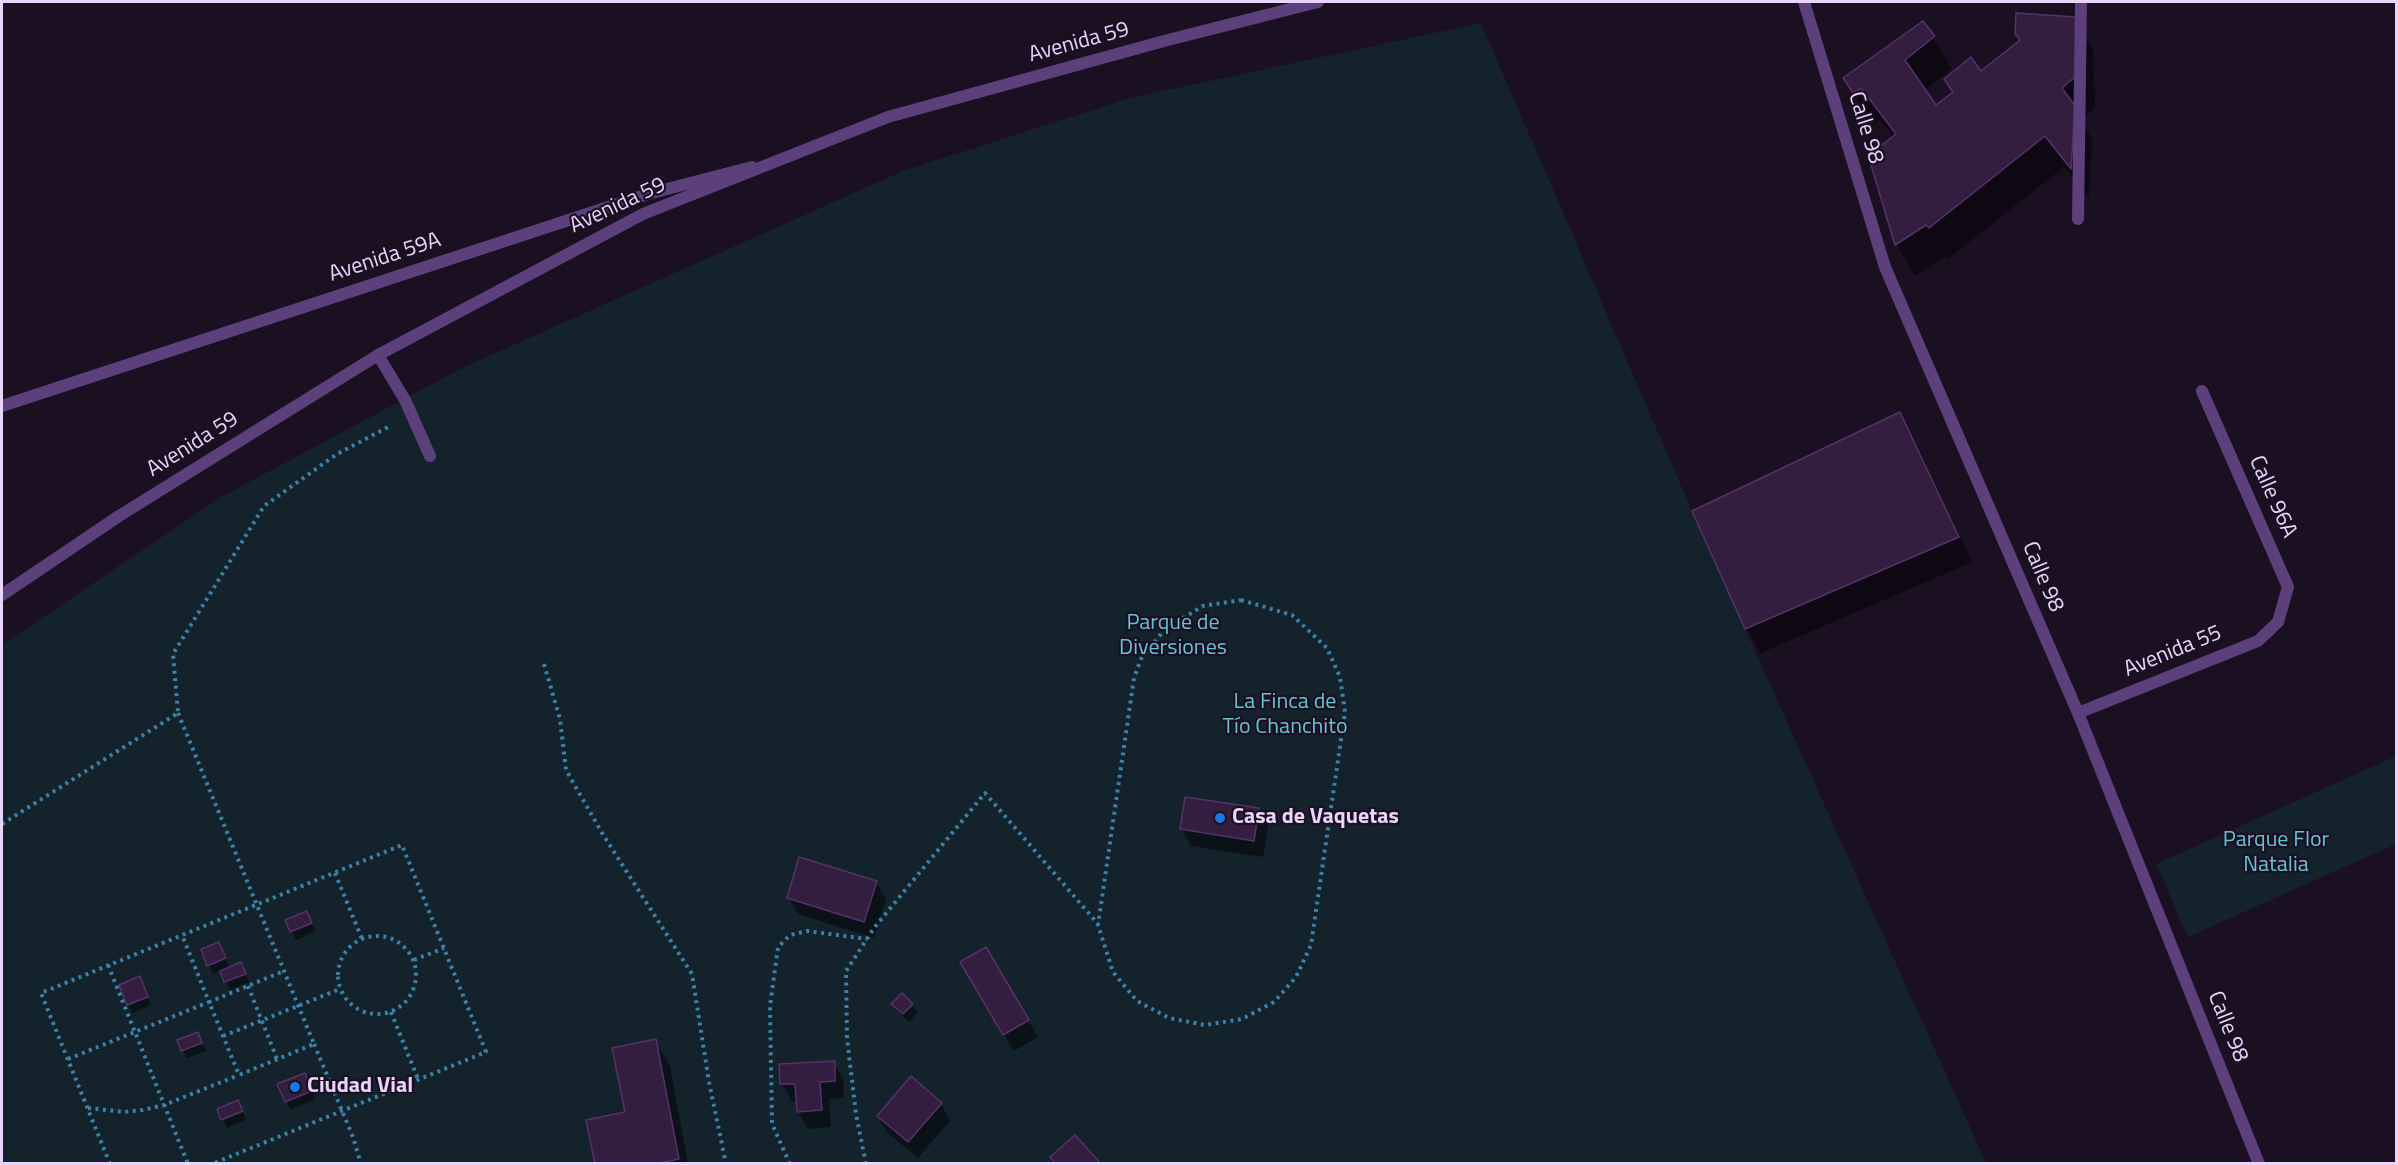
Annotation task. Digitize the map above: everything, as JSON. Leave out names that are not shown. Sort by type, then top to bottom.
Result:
[{"type":"street","name":"Avenida 59","points":[[2,595],[119,516],[378,355],[644,214],[888,117],[1164,41],[1318,2]]},
{"type":"street","name":"Calle 98","points":[[1804,2],[1885,267],[2078,713],[2259,1164]]},
{"type":"street","points":[[2078,219],[2081,2]]},
{"type":"street","name":"Avenida 59A","points":[[2,406],[648,194],[784,158]]},
{"type":"street","points":[[378,355],[412,414],[430,456]]},
{"type":"street","name":"Calle 96A","points":[[2202,391],[2288,587],[2278,622]]},
{"type":"street","name":"Avenida 55","points":[[2078,713],[2258,641],[2278,622]]},
{"type":"path","points":[[361,1164],[342,1110],[178,713],[173,654],[264,506],[337,454],[412,414]]},
{"type":"path","points":[[866,1164],[856,1114],[847,1038],[846,970],[873,928],[985,793],[1098,925],[1113,972],[1137,1001],[1169,1018],[1205,1025],[1242,1019],[1274,1002],[1296,977],[1311,945],[1345,712],[1340,677],[1327,648],[1293,615],[1241,600],[1203,606],[1165,629],[1141,659],[1134,678],[1098,925]]},
{"type":"path","points":[[544,664],[560,719],[566,771],[602,833],[692,974],[709,1082],[726,1164]]},
{"type":"path","points":[[2,824],[178,713]]},
{"type":"path","points":[[110,1164],[41,993],[402,845],[486,1052],[212,1164]]},
{"type":"path","points":[[335,873],[362,939]]},
{"type":"path","points":[[790,1164],[772,1124],[770,1006],[778,947],[790,935],[807,931],[867,939]]},
{"type":"path","points":[[182,935],[239,1075]]},
{"type":"path","points":[[387,936],[401,943],[414,960],[416,982],[411,995],[402,1006],[391,1012],[375,1015],[363,1013],[351,1005],[340,989],[337,979],[338,965],[349,948],[362,939],[387,936]]},
{"type":"path","points":[[414,960],[444,948]]},
{"type":"path","points":[[108,965],[188,1164]]},
{"type":"path","points":[[68,1059],[284,971]]},
{"type":"path","points":[[248,986],[277,1059]]},
{"type":"path","points":[[223,1036],[340,989]]},
{"type":"path","points":[[391,1012],[418,1079]]},
{"type":"path","points":[[87,1108],[124,1112],[164,1105],[314,1044]]},
{"type":"green space","name":"Parque de Diversiones","points":[[1481,23],[1692,511],[1986,1163],[2,1164],[2,645],[221,497],[464,367],[903,171],[1130,98]]},
{"type":"green space","name":"Parque Flor Natalia","points":[[2396,756],[2396,844],[2188,937],[2156,864]]},
{"type":"building","points":[[2016,13],[2076,17],[2077,75],[2062,88],[2075,106],[2071,169],[2045,136],[1929,228],[1926,225],[1895,245],[1868,155],[1896,134],[1861,88],[1853,93],[1843,78],[1923,21],[1935,36],[1905,60],[1936,105],[1953,92],[1944,79],[1971,57],[1981,71],[2020,40],[2015,34]]},
{"type":"building","points":[[1900,412],[1959,537],[1745,629],[1692,511]]},
{"type":"building","name":"Casa de Vaquetas","points":[[1185,797],[1259,808],[1254,841],[1180,829]]},
{"type":"building","points":[[799,857],[877,881],[864,922],[787,898]]},
{"type":"building","points":[[307,911],[312,923],[290,932],[285,920]]},
{"type":"building","points":[[219,942],[226,958],[207,966],[201,949]]},
{"type":"building","points":[[986,947],[1029,1020],[1003,1035],[960,962]]},
{"type":"building","points":[[241,962],[246,974],[224,982],[220,971]]},
{"type":"building","points":[[140,976],[148,997],[127,1005],[119,985]]},
{"type":"building","points":[[902,993],[913,1004],[903,1014],[891,1004]]},
{"type":"building","points":[[198,1032],[202,1043],[181,1051],[177,1040]]},
{"type":"building","points":[[656,1039],[679,1159],[655,1164],[595,1164],[586,1120],[625,1112],[612,1048]]},
{"type":"building","points":[[835,1061],[835,1081],[820,1082],[822,1110],[797,1112],[795,1084],[780,1084],[779,1064]]},
{"type":"building","name":"Ciudad Vial","points":[[305,1073],[312,1091],[285,1102],[277,1084]]},
{"type":"building","points":[[911,1076],[942,1103],[908,1142],[877,1116]]},
{"type":"building","points":[[238,1100],[243,1111],[221,1120],[217,1109]]},
{"type":"building","points":[[1075,1135],[1101,1164],[1056,1164],[1050,1157]]},
{"type":"place","name":"Casa de Vaquetas","points":[[1220,818]]},
{"type":"place","name":"Ciudad Vial","points":[[295,1087]]},
{"type":"park label","name":"La Finca de Tío Chanchito","points":[[1285,716]]}]
